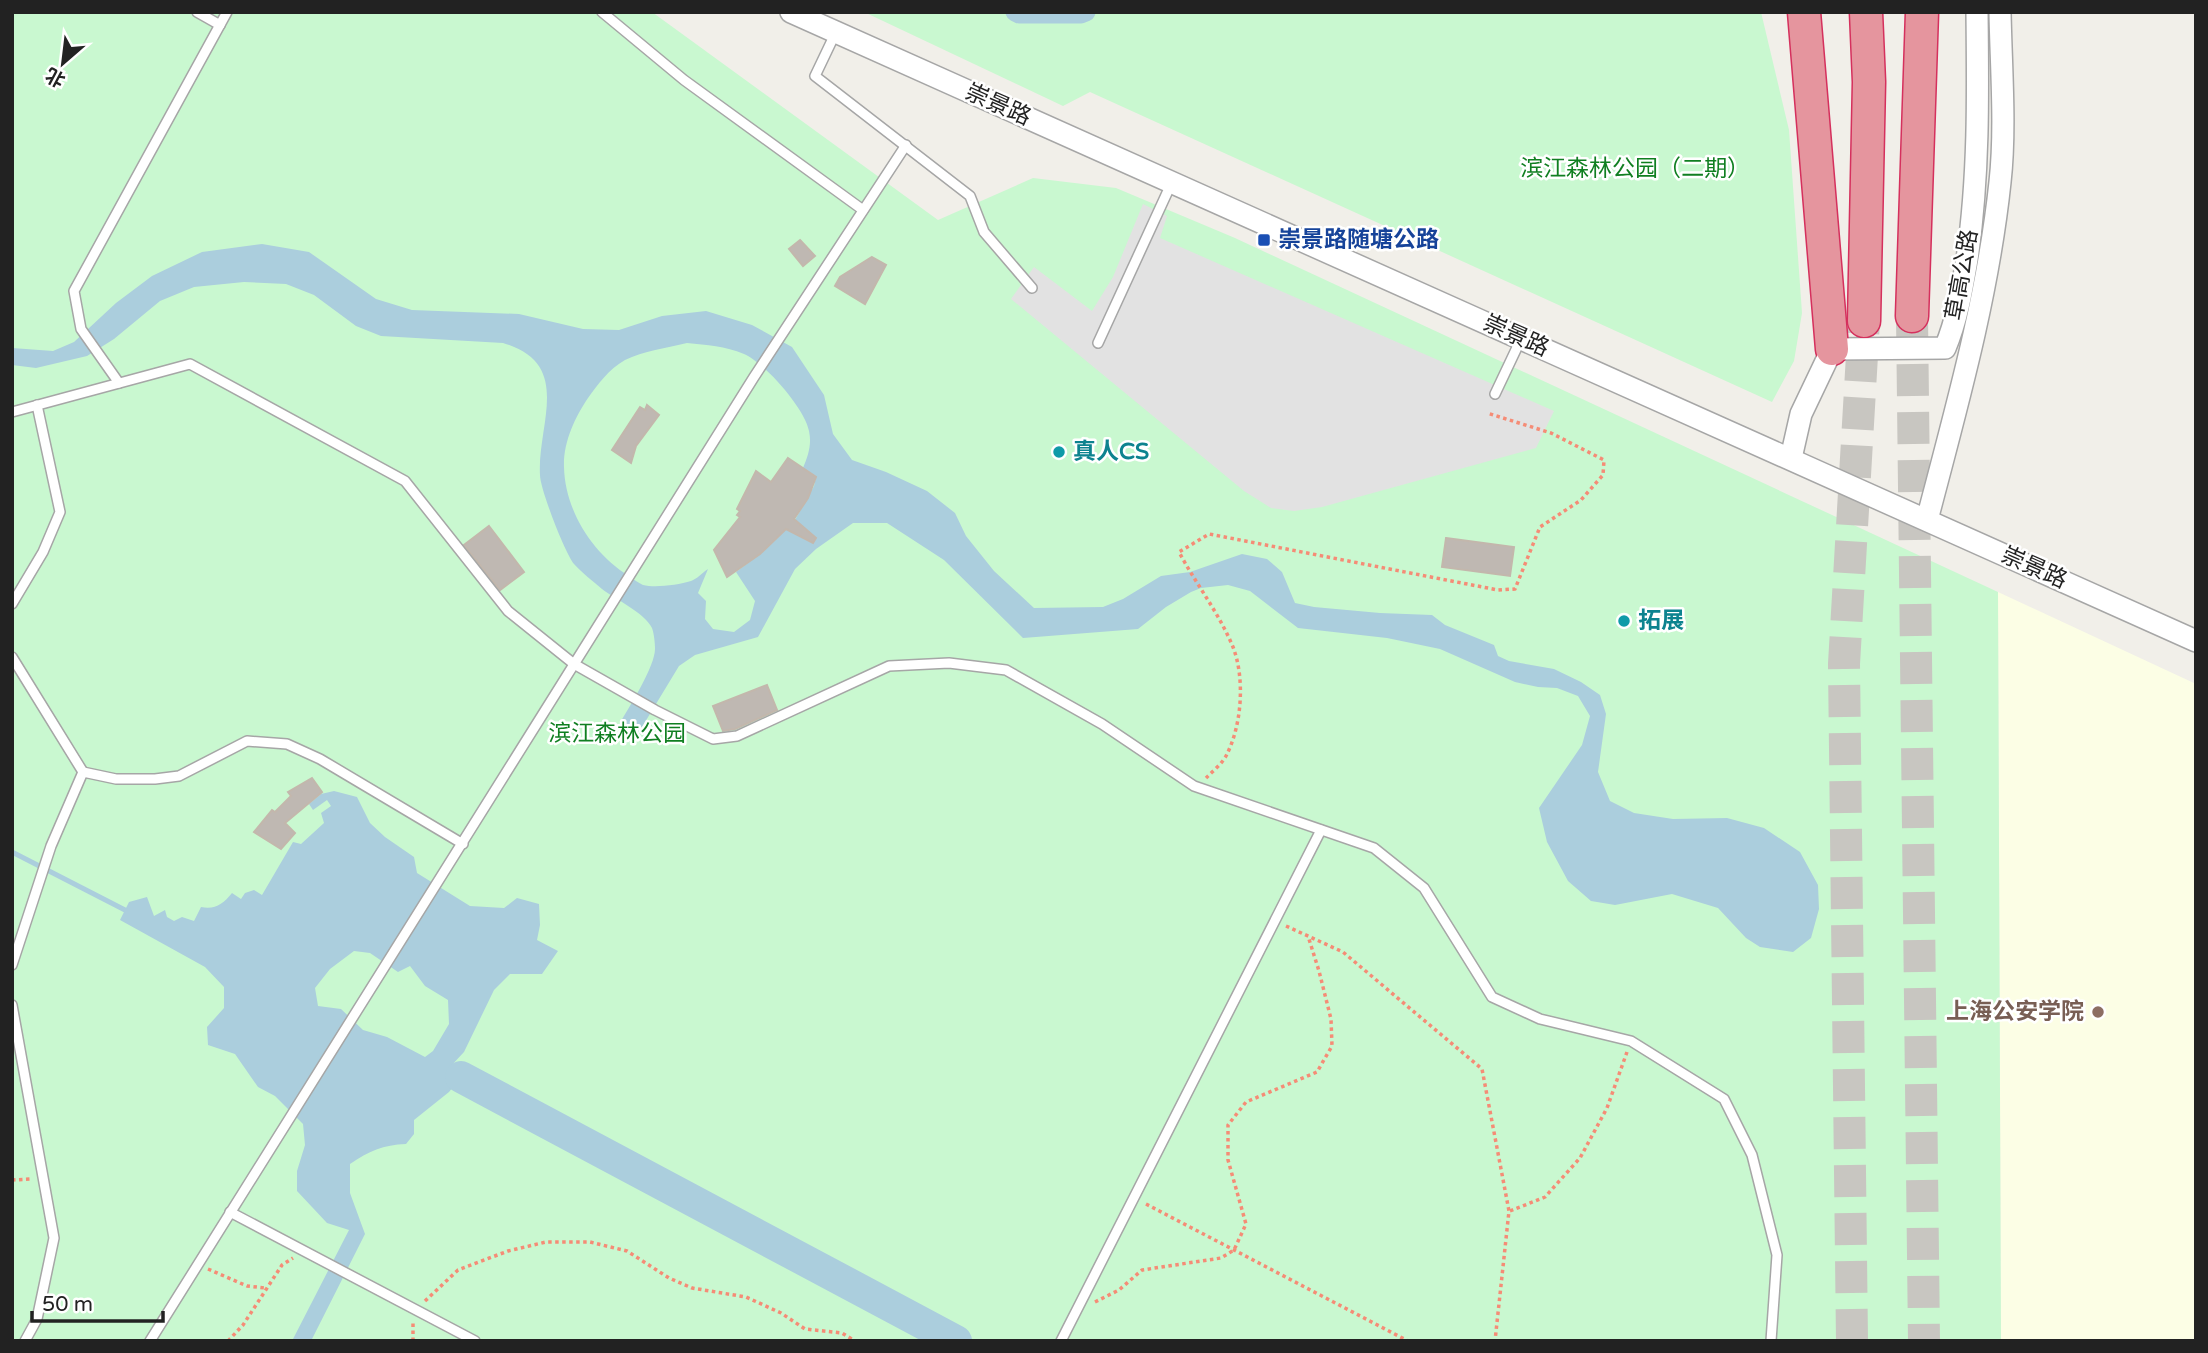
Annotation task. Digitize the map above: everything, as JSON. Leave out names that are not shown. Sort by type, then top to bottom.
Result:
[{"type":"highway","points":[[1804,12],[1832,349]]},
{"type":"highway","points":[[1864,321],[1869,82],[1866,12]]},
{"type":"highway","points":[[1912,316],[1922,12]]},
{"type":"street","name":"崇景路","points":[[791,12],[2196,640]]},
{"type":"street","name":"草高公路","points":[[1832,349],[1945,348],[1952,333],[1970,239],[1979,131],[1977,12]]},
{"type":"street","name":"草高公路","points":[[1927,520],[1970,354],[1991,245],[2000,180],[2000,12]]},
{"type":"street","points":[[1945,348],[1970,354]]},
{"type":"street","points":[[1791,458],[1801,414],[1832,349]]},
{"type":"lane","points":[[197,12],[220,24]]},
{"type":"lane","points":[[118,383],[81,329],[74,291],[227,12]]},
{"type":"lane","points":[[602,12],[684,80],[863,210]]},
{"type":"lane","points":[[836,33],[815,76],[970,196],[984,232],[1032,288]]},
{"type":"lane","points":[[150,1341],[754,377],[906,145]]},
{"type":"lane","points":[[1098,343],[1172,182]]},
{"type":"lane","points":[[1495,394],[1521,338]]},
{"type":"lane","points":[[12,412],[190,364],[405,481],[508,611],[574,664],[713,739],[737,736],[888,666],[949,663],[1006,670],[1102,724],[1197,788],[1374,848],[1424,888],[1492,997],[1540,1019],[1631,1041],[1724,1099],[1752,1155],[1777,1255],[1772,1341]]},
{"type":"lane","points":[[12,604],[43,552],[60,512],[37,405]]},
{"type":"lane","points":[[12,657],[83,772],[116,779],[179,776],[247,741],[287,744],[320,759],[463,844]]},
{"type":"lane","points":[[12,965],[51,846],[83,772]]},
{"type":"lane","points":[[1061,1341],[1321,830]]},
{"type":"lane","points":[[12,1005],[54,1238],[37,1319],[25,1341]]},
{"type":"lane","points":[[230,1212],[475,1341]]},
{"type":"path","points":[[1197,788],[1226,756],[1236,730],[1241,694],[1234,649],[1215,611],[1179,552],[1209,534],[1498,590],[1515,589],[1540,527],[1581,500],[1602,475],[1604,460],[1550,433],[1487,412]]},
{"type":"path","points":[[1275,921],[1343,952],[1482,1069],[1509,1211],[1495,1341]]},
{"type":"path","points":[[1077,1310],[1119,1290],[1142,1270],[1221,1258],[1234,1250],[1246,1224],[1228,1160],[1228,1125],[1247,1102],[1317,1072],[1332,1046],[1331,1019],[1320,971],[1308,936]]},
{"type":"path","points":[[1509,1211],[1545,1197],[1580,1158],[1607,1108],[1631,1041]]},
{"type":"path","points":[[1134,1198],[1408,1341]]},
{"type":"path","points":[[413,1341],[413,1318],[416,1309],[458,1270],[508,1251],[546,1242],[590,1242],[628,1251],[669,1278],[692,1288],[746,1297],[781,1313],[805,1329],[842,1333],[855,1341]]},
{"type":"path","points":[[228,1341],[243,1325],[265,1287],[282,1265],[304,1251]]},
{"type":"path","points":[[198,1264],[247,1286],[265,1287]]},
{"type":"shaded area","points":[[1143,204],[1167,216],[1160,238],[1554,411],[1536,448],[1322,507],[1294,511],[1271,508],[1244,491],[1011,299],[1034,267],[1092,311],[1113,277]]},
{"type":"shaded area","name":"上海公安学院","points":[[1998,592],[2196,684],[2196,1341],[2001,1341]]},
{"type":"green space","name":"滨江森林公园","points":[[12,12],[652,12],[938,220],[1033,178],[1116,188],[1235,238],[1998,592],[2001,1341],[12,1341]]},
{"type":"green space","name":"滨江森林公园（二期）","points":[[864,12],[1761,12],[1789,130],[1802,313],[1794,361],[1772,402],[1090,92],[1063,106]]},
{"type":"water","points":[[262,244],[309,252],[376,299],[412,310],[519,314],[583,329],[619,330],[662,316],[706,311],[752,325],[792,347],[824,395],[833,434],[852,460],[927,491],[955,513],[966,536],[994,571],[1034,608],[1103,607],[1123,599],[1161,576],[1190,572],[1242,554],[1267,559],[1282,572],[1295,603],[1380,613],[1432,615],[1445,625],[1494,645],[1498,656],[1509,661],[1554,669],[1581,682],[1600,695],[1606,714],[1598,772],[1610,801],[1634,813],[1673,819],[1727,818],[1764,828],[1800,852],[1818,885],[1819,909],[1811,938],[1793,952],[1760,947],[1746,938],[1718,908],[1672,894],[1615,905],[1591,901],[1568,881],[1547,842],[1539,808],[1582,745],[1590,716],[1578,696],[1557,688],[1515,682],[1440,649],[1387,638],[1298,628],[1250,591],[1228,585],[1191,592],[1138,629],[1023,638],[944,560],[887,523],[853,523],[816,549],[795,569],[758,637],[695,655],[679,666],[639,732],[621,721],[651,665],[655,649],[653,630],[643,617],[580,571],[565,547],[548,506],[540,475],[547,398],[545,381],[538,365],[525,353],[503,343],[381,336],[356,326],[314,295],[286,284],[244,282],[194,287],[160,301],[114,339],[87,356],[36,368],[12,365],[12,348],[53,351],[74,342],[116,303],[152,276],[202,252]],"holes":[[[687,343],[723,348],[753,359],[792,399],[806,422],[810,436],[810,446],[803,468],[816,477],[814,486],[795,520],[800,524],[786,529],[736,572],[755,601],[750,620],[734,632],[713,629],[705,619],[706,601],[698,593],[708,569],[693,580],[680,584],[643,585],[616,567],[583,530],[566,483],[564,458],[574,422],[604,377],[632,357]]]},
{"type":"water","points":[[334,791],[357,797],[370,823],[414,857],[417,873],[470,906],[504,908],[517,898],[539,904],[540,925],[537,940],[558,951],[542,974],[510,974],[494,990],[464,1052],[450,1067],[461,1077],[449,1092],[414,1120],[414,1134],[406,1144],[376,1150],[350,1164],[350,1193],[365,1234],[311,1341],[292,1341],[349,1230],[327,1223],[297,1191],[297,1171],[305,1145],[303,1124],[275,1096],[258,1087],[235,1054],[208,1045],[207,1027],[224,1008],[224,987],[205,967],[120,920],[129,902],[147,897],[154,916],[165,910],[167,917],[174,921],[182,917],[194,921],[201,907],[218,905],[232,893],[241,899],[245,893],[254,890],[262,895],[293,842],[301,844],[324,823],[321,813],[331,806],[327,800],[313,810],[309,804],[321,794]],"holes":[[[354,951],[370,953],[398,972],[410,966],[425,986],[448,1000],[449,1024],[433,1051],[425,1057],[387,1037],[363,1030],[341,1009],[318,1006],[315,988],[330,969]]]},
{"type":"building","points":[[800,240],[815,256],[803,266],[789,249]]},
{"type":"building","points":[[872,257],[886,265],[865,304],[835,286],[840,277]]},
{"type":"building","points":[[647,405],[659,415],[636,446],[631,463],[612,450],[640,407],[645,410]]},
{"type":"building","points":[[788,458],[816,477],[808,498],[794,519],[816,538],[813,543],[786,529],[760,554],[727,577],[714,550],[740,517],[737,515],[740,511],[737,509],[756,471],[771,482]]},
{"type":"building","points":[[489,526],[524,572],[500,590],[464,545]]},
{"type":"building","points":[[1446,538],[1514,547],[1510,576],[1442,567]]},
{"type":"building","points":[[767,685],[777,710],[735,729],[723,731],[713,706]]},
{"type":"building","points":[[312,778],[322,792],[285,823],[295,833],[281,849],[254,832],[272,810],[275,812],[291,796],[288,792]]},
{"type":"waterway","points":[[1015,12],[1086,12]]},
{"type":"waterway","points":[[12,852],[125,910]]},
{"type":"waterway","points":[[461,1077],[956,1341]]},
{"type":"tunnel","points":[[1912,316],[1924,1341]]},
{"type":"tunnel","points":[[1852,1341],[1844,664],[1864,321]]},
{"type":"place","name":"崇景路随塘公路","points":[[1264,240]]},
{"type":"place","name":"真人CS","points":[[1059,452]]},
{"type":"place","name":"拓展","points":[[1624,621]]},
{"type":"place","name":"上海公安学院","points":[[2098,1012]]}]
